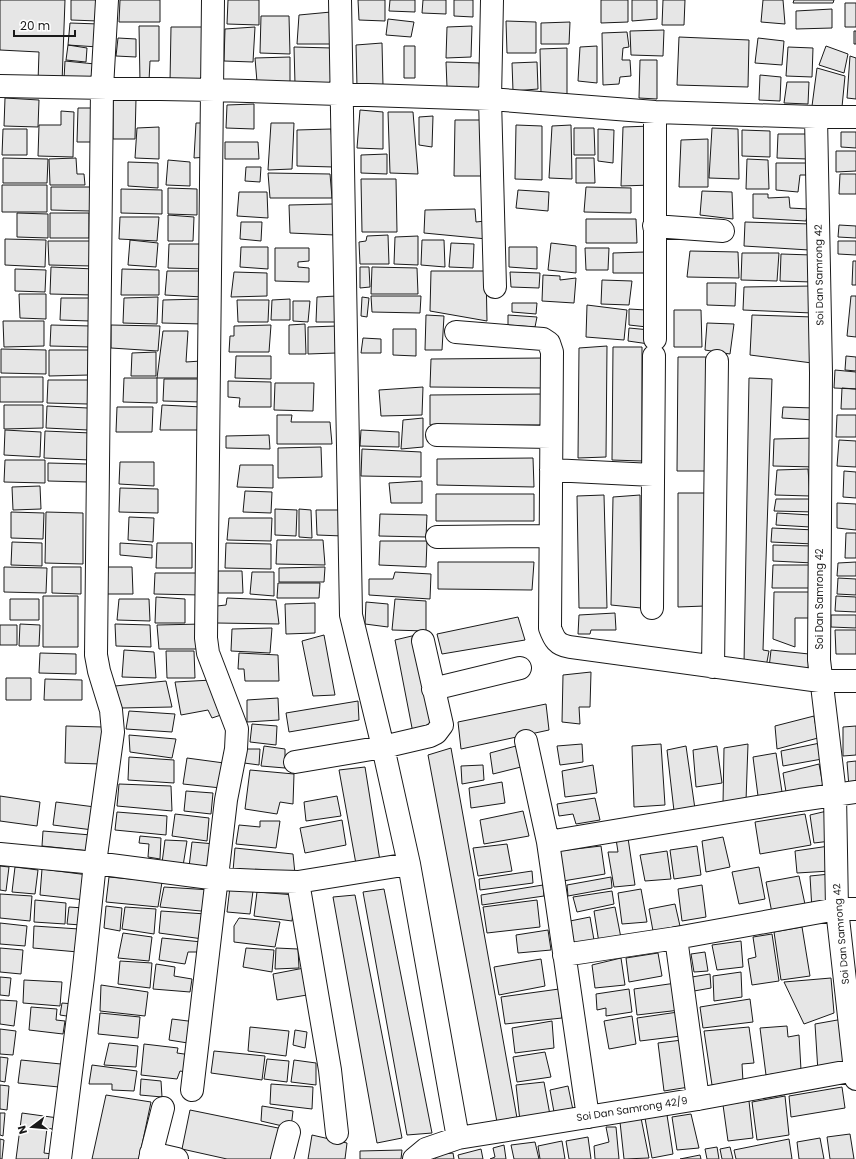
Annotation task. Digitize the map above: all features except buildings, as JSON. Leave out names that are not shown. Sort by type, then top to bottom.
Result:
[{"type":"street","points":[[60,1159],[83,976],[95,862],[114,732],[111,710],[99,671],[96,654],[102,88],[107,0]]},
{"type":"street","points":[[192,1090],[218,879],[226,800],[236,749],[237,729],[208,653],[206,638],[214,90],[213,0]]},
{"type":"street","points":[[340,0],[351,615],[383,747],[409,864],[458,1138]]},
{"type":"street","points":[[492,0],[490,99],[495,287]]},
{"type":"street","points":[[0,86],[214,90],[490,99],[655,112],[856,117]]},
{"type":"street","points":[[652,608],[655,112]]},
{"type":"street","name":"Soi Dan Samrong 42","points":[[816,117],[821,373],[820,682],[846,793],[847,909],[855,1075]]},
{"type":"street","points":[[654,226],[722,231]]},
{"type":"street","points":[[456,332],[534,337],[543,339],[548,343],[552,352],[550,628],[554,640],[560,645],[820,682],[856,680]]},
{"type":"street","points":[[713,667],[717,361]]},
{"type":"street","points":[[437,435],[551,437]]},
{"type":"street","points":[[551,470],[653,475]]},
{"type":"street","points":[[437,537],[550,536]]},
{"type":"street","points":[[295,762],[383,747],[430,736],[440,729],[442,725],[423,641]]},
{"type":"street","points":[[433,688],[520,668]]},
{"type":"street","points":[[526,741],[548,842],[588,1116]]},
{"type":"street","points":[[548,842],[846,793]]},
{"type":"street","points":[[0,854],[95,862],[218,879],[298,882],[409,864]]},
{"type":"street","points":[[298,882],[330,1070],[337,1133]]},
{"type":"street","points":[[564,954],[676,938],[847,909]]},
{"type":"street","points":[[676,938],[698,1099]]},
{"type":"street","name":"Soi Dan Samrong 42/9","points":[[414,1159],[426,1149],[458,1138],[588,1116],[855,1075]]},
{"type":"street","points":[[163,1108],[150,1156],[176,1159]]},
{"type":"street","points":[[282,1159],[289,1132]]}]
